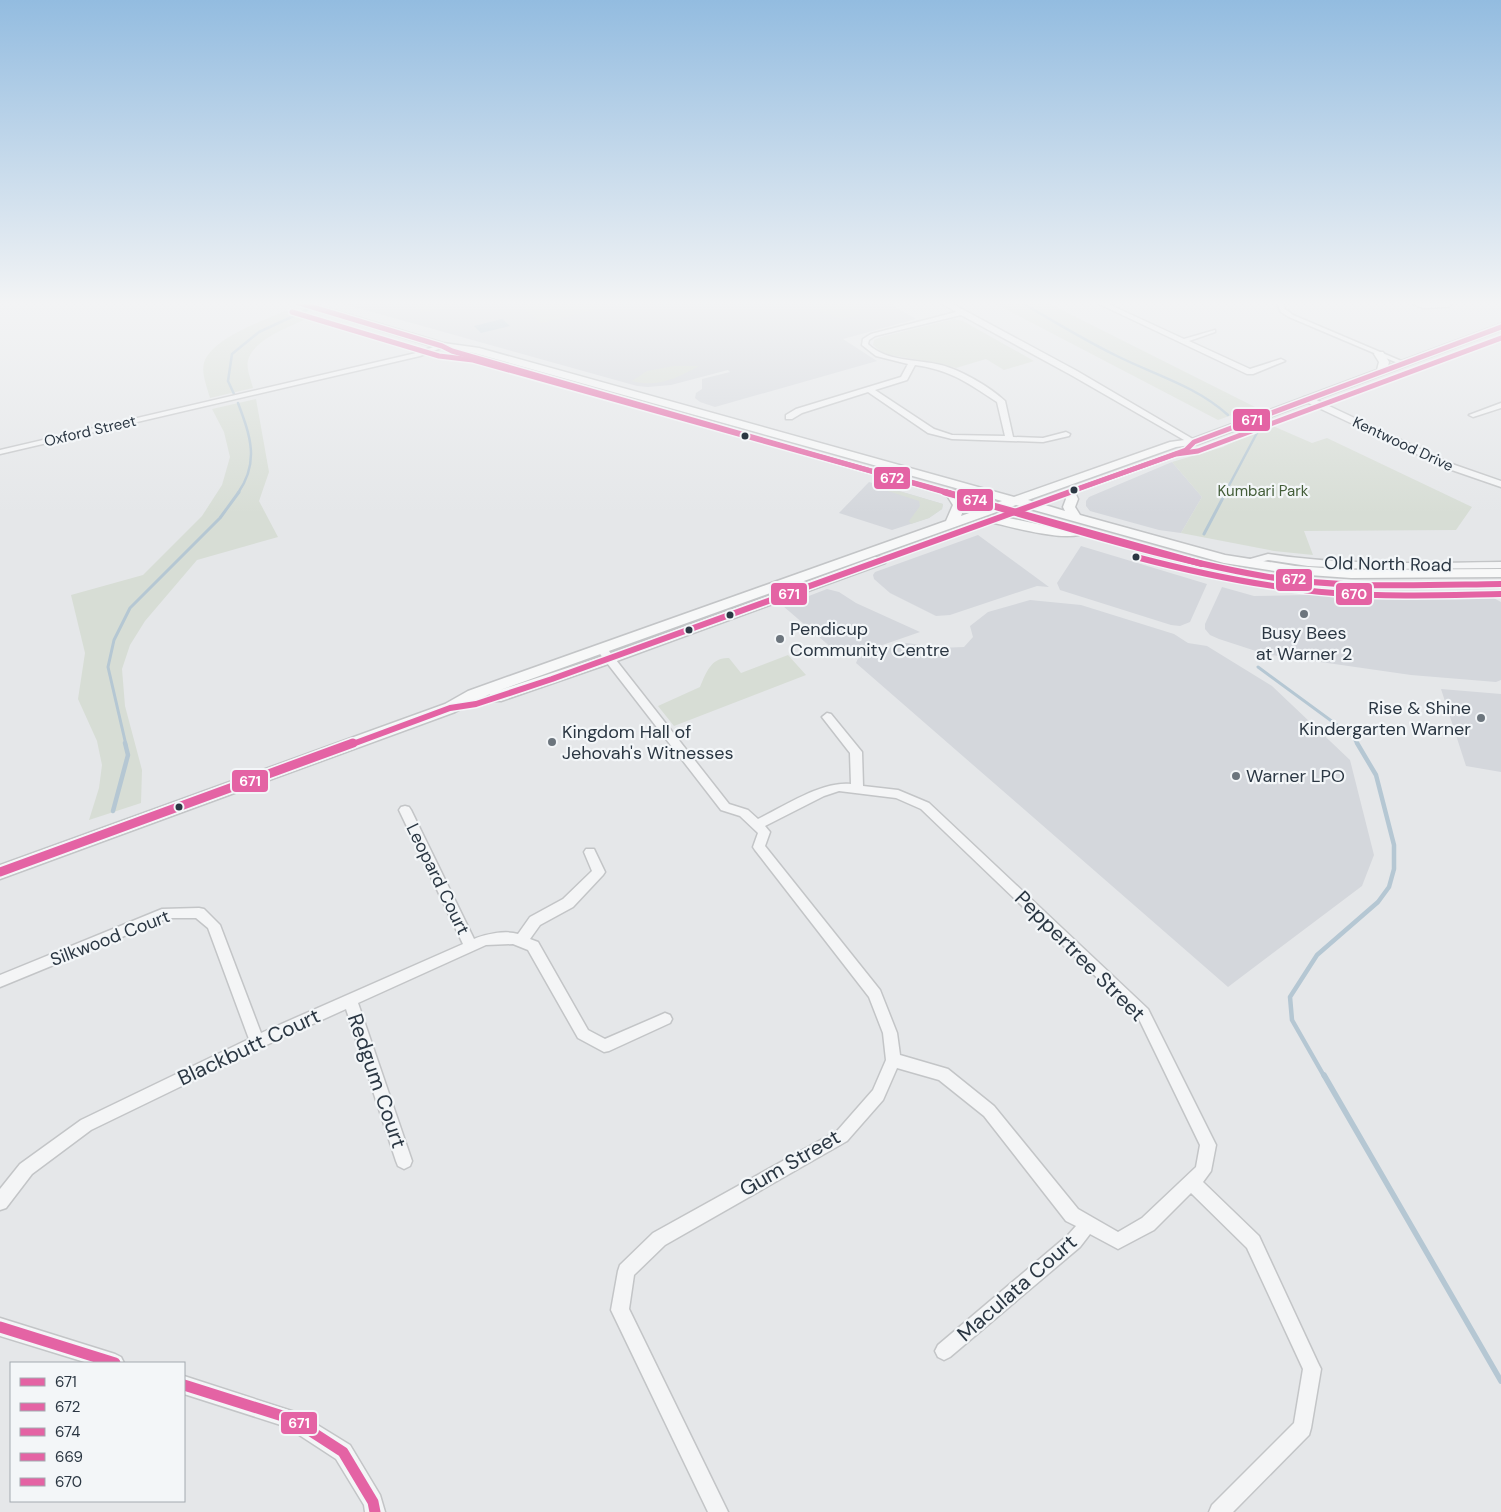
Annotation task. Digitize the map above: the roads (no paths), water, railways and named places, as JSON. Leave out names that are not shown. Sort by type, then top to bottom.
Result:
[{"type":"main road","points":[[553,373],[1015,506],[1032,506],[1070,493],[1186,450],[1194,442]]},
{"type":"main road","points":[[605,654],[1015,506],[1037,493],[1174,444],[1194,442],[1378,373]]},
{"type":"main road","points":[[953,488],[974,481],[1037,493]]},
{"type":"main road","points":[[953,488],[996,513],[1060,533],[1078,524],[1069,507],[1072,499],[1070,493]]},
{"type":"main road","points":[[952,522],[959,505],[953,488]]},
{"type":"main road","name":"Old North Road","points":[[1015,506],[1078,524],[1194,562],[1286,579],[1391,586],[1499,576]]},
{"type":"main road","name":"Old North Road","points":[[1032,506],[1078,524],[1246,563],[1295,570],[1351,574],[1499,576]]},
{"type":"main road","points":[[0,872],[450,708],[476,704],[952,522],[996,513]]},
{"type":"street","name":"Oxford Street","points":[[0,452],[342,373]]},
{"type":"street","points":[[789,417],[798,411],[904,378],[907,373]]},
{"type":"street","points":[[956,373],[1001,401],[1010,438]]},
{"type":"street","points":[[1073,373],[1194,442]]},
{"type":"street","points":[[868,389],[931,431],[952,437],[1043,440],[1066,434]]},
{"type":"street","name":"Kentwood Drive","points":[[1307,399],[1449,466],[1501,484]]},
{"type":"street","points":[[1473,415],[1501,405]]},
{"type":"street","points":[[605,654],[725,807],[744,813],[756,825]]},
{"type":"street","points":[[827,717],[856,752],[857,789]]},
{"type":"street","name":"Peppertree Street","points":[[756,825],[820,793],[839,787],[898,794],[925,806],[1143,1012],[1208,1145],[1203,1171],[1148,1224],[1118,1241],[1072,1215],[989,1111],[943,1074],[892,1060]]},
{"type":"street","name":"Leopard Court","points":[[405,810],[470,946]]},
{"type":"street","name":"Gum Street","points":[[718,1512],[620,1310],[626,1271],[659,1239],[842,1136],[878,1095],[892,1060],[890,1034],[875,994],[759,847],[764,832],[756,825]]},
{"type":"street","points":[[590,852],[599,872],[568,903],[536,921],[527,943],[583,1034],[604,1046],[666,1019]]},
{"type":"street","name":"Silkwood Court","points":[[0,981],[167,913],[199,913],[213,925],[257,1042]]},
{"type":"street","name":"Blackbutt Court","points":[[0,1202],[26,1169],[86,1125],[257,1042],[470,946],[485,940],[513,938],[527,943]]},
{"type":"street","name":"Redgum Court","points":[[350,1000],[404,1161]]},
{"type":"street","points":[[1191,1182],[1253,1242],[1312,1369],[1302,1428],[1219,1512]]},
{"type":"street","name":"Maculata Court","points":[[944,1351],[1074,1241],[1088,1224]]},
{"type":"street","points":[[0,1327],[112,1362]]},
{"type":"street","points":[[185,1385],[292,1419],[343,1452],[373,1502],[375,1512]]},
{"type":"waterway","points":[[229,373],[228,381],[234,394]]},
{"type":"waterway","points":[[1153,373],[1202,396],[1228,415]]},
{"type":"waterway","points":[[238,403],[249,437],[251,459],[245,482],[238,493]]},
{"type":"waterway","points":[[1225,493],[1258,431]]},
{"type":"waterway","points":[[126,745],[108,667],[114,640],[130,608],[220,518],[239,492]]},
{"type":"waterway","points":[[1204,534],[1226,492]]},
{"type":"waterway","points":[[1258,667],[1352,736],[1358,745]]},
{"type":"waterway","points":[[113,811],[128,755],[125,743]]},
{"type":"waterway","points":[[1324,1076],[1292,1020],[1290,997],[1317,955],[1378,902],[1389,887],[1394,869],[1394,845],[1376,775],[1357,743]]},
{"type":"waterway","points":[[1324,1075],[1501,1381]]},
{"type":"place","name":"Busy Bees at Warner 2","points":[[1304,614]]},
{"type":"place","name":"Pendicup Community Centre","points":[[780,639]]},
{"type":"place","name":"Rise & Shine Kindergarten Warner","points":[[1481,718]]},
{"type":"place","name":"Kingdom Hall of Jehovah's Witnesses","points":[[552,742]]},
{"type":"place","name":"Warner LPO","points":[[1236,776]]},
{"type":"park label","name":"Kumbari Park","points":[[1263,491]]}]
